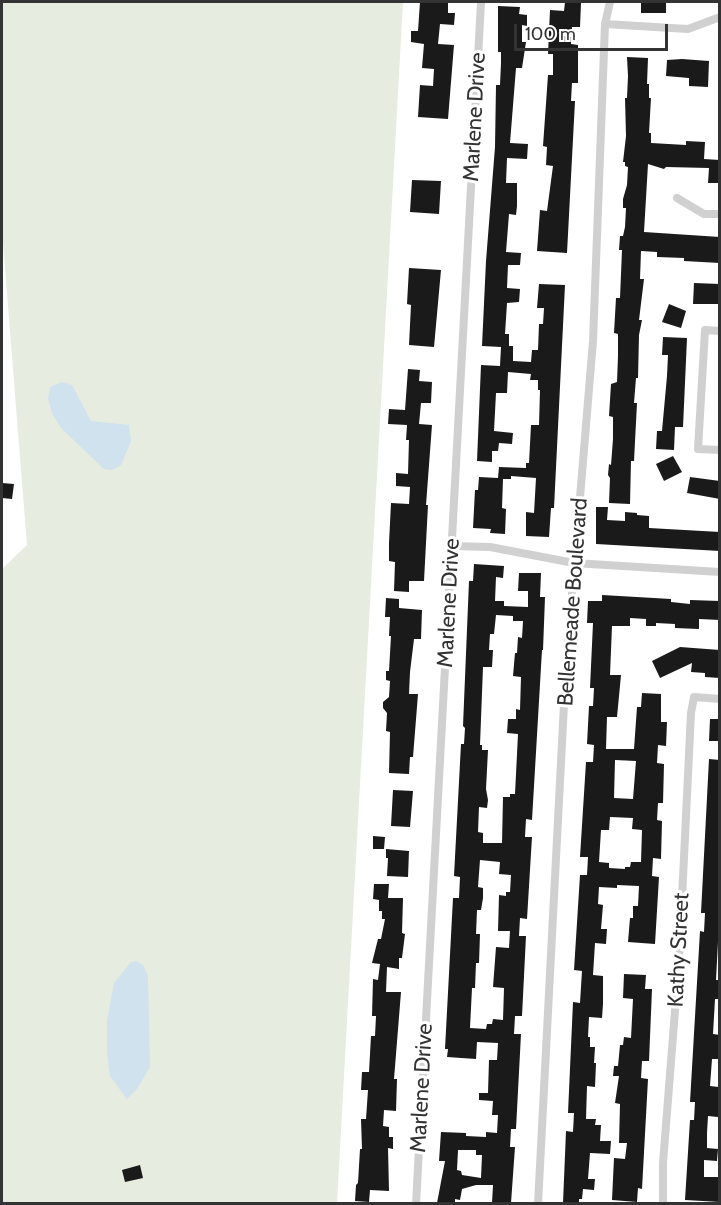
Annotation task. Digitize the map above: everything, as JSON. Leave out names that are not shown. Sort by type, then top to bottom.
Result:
[{"type":"street","name":"Marlene Drive","points":[[416,1203],[481,2]]},
{"type":"street","name":"Bellemeade Boulevard","points":[[538,1203],[567,666],[593,341],[605,24],[610,2]]},
{"type":"street","points":[[605,24],[688,29],[720,17]]},
{"type":"street","points":[[677,198],[704,214],[720,214]]},
{"type":"street","points":[[720,331],[705,330],[698,449],[720,450]]},
{"type":"street","points":[[452,546],[490,547],[574,563],[720,572]]},
{"type":"street","name":"Kathy Street","points":[[663,1203],[663,1163],[679,960],[688,741],[694,697],[720,699]]},
{"type":"shaded area","points":[[2,2],[403,2],[337,1203],[2,1203],[2,569],[27,545],[2,231]]},
{"type":"water","points":[[62,382],[72,385],[91,421],[129,425],[131,441],[121,465],[112,470],[104,469],[61,428],[52,413],[48,398],[50,387]]},
{"type":"water","points":[[136,961],[143,965],[148,976],[150,1067],[137,1089],[127,1099],[110,1076],[107,1021],[114,983],[131,962]]},
{"type":"building","points":[[420,2],[448,2],[448,13],[455,13],[454,25],[440,24],[438,44],[454,45],[448,119],[418,117],[420,85],[433,86],[434,69],[422,68],[424,44],[411,42],[411,31],[418,31]]},
{"type":"building","points":[[565,2],[581,3],[580,27],[572,27],[571,44],[578,45],[578,83],[572,83],[571,101],[575,101],[567,253],[537,251],[540,210],[547,211],[553,166],[546,165],[547,147],[543,146],[548,75],[553,75],[553,54],[548,54],[550,10],[564,11]]},
{"type":"building","points":[[641,2],[666,2],[666,13],[641,13]]},
{"type":"building","points":[[498,6],[520,7],[519,14],[527,15],[527,26],[522,25],[522,42],[526,42],[522,68],[516,68],[510,143],[528,144],[527,159],[507,158],[506,183],[517,183],[517,206],[516,215],[509,214],[506,252],[521,253],[520,265],[508,265],[507,288],[520,289],[519,302],[507,303],[505,334],[509,334],[509,346],[513,346],[513,361],[531,362],[532,350],[538,350],[539,324],[543,324],[544,308],[537,308],[539,284],[565,285],[554,508],[551,508],[549,537],[526,536],[526,512],[534,513],[536,478],[511,476],[511,479],[503,479],[502,508],[506,509],[505,534],[490,533],[491,529],[473,528],[475,490],[478,490],[479,477],[498,478],[499,467],[526,468],[526,463],[529,463],[531,425],[539,425],[538,380],[530,380],[531,374],[508,372],[507,393],[496,393],[494,431],[513,433],[512,444],[499,443],[498,451],[492,451],[492,462],[477,461],[481,365],[500,366],[501,347],[482,346],[495,147],[496,85],[500,85],[501,52],[498,52]]},
{"type":"building","points":[[627,57],[648,58],[647,84],[649,84],[649,98],[651,98],[649,133],[651,133],[651,143],[686,145],[686,141],[705,142],[704,159],[720,160],[720,183],[708,183],[709,168],[666,167],[664,169],[648,164],[644,232],[720,237],[720,263],[657,257],[657,252],[641,251],[640,279],[644,279],[639,320],[642,320],[634,403],[637,403],[634,461],[631,461],[630,504],[609,503],[610,478],[608,475],[613,439],[613,417],[609,416],[611,384],[617,382],[618,334],[614,333],[616,298],[620,298],[622,250],[619,250],[620,236],[623,236],[625,227],[626,208],[623,208],[623,199],[628,167],[623,162],[626,136]]},
{"type":"building","points":[[667,60],[709,61],[708,87],[689,86],[689,78],[666,76]]},
{"type":"building","points":[[412,180],[441,181],[439,214],[410,212]]},
{"type":"building","points":[[409,268],[441,270],[434,347],[409,345],[411,305],[407,304]]},
{"type":"building","points":[[694,283],[720,284],[720,304],[693,304]]},
{"type":"building","points":[[669,304],[686,311],[681,328],[662,322]]},
{"type":"building","points":[[663,337],[687,338],[683,427],[675,427],[674,450],[656,449],[657,431],[662,431],[667,376],[668,355],[662,355]]},
{"type":"building","points":[[408,369],[420,370],[419,381],[432,382],[431,403],[421,403],[419,424],[432,425],[426,505],[428,505],[424,581],[409,581],[409,592],[394,591],[395,562],[389,561],[389,543],[391,503],[409,504],[410,487],[396,486],[396,473],[408,474],[409,440],[406,440],[407,425],[388,424],[389,409],[405,410]]},
{"type":"building","points":[[673,456],[682,472],[664,481],[656,464]]},
{"type":"building","points":[[690,477],[720,481],[720,499],[687,493]]},
{"type":"building","points":[[2,483],[14,484],[12,499],[2,498]]},
{"type":"building","points":[[596,507],[608,507],[607,520],[625,521],[625,512],[637,513],[637,515],[649,516],[649,528],[720,532],[720,551],[596,544]]},
{"type":"building","points":[[474,564],[504,566],[503,578],[496,577],[495,601],[504,601],[504,606],[528,607],[528,591],[518,591],[519,573],[541,573],[540,597],[545,597],[532,820],[526,819],[525,837],[532,837],[527,919],[520,918],[519,936],[526,936],[522,1016],[515,1016],[514,1034],[521,1034],[516,1129],[511,1129],[510,1147],[515,1147],[511,1203],[492,1203],[493,1185],[476,1185],[462,1189],[460,1200],[455,1199],[455,1203],[437,1203],[445,1161],[439,1161],[441,1132],[486,1137],[486,1132],[497,1133],[498,1115],[492,1115],[493,1101],[479,1100],[479,1093],[488,1093],[489,1060],[497,1060],[498,1043],[477,1042],[476,1059],[447,1057],[448,1049],[445,1049],[453,898],[459,898],[460,877],[454,876],[461,744],[464,744],[465,728],[463,726],[469,581],[473,581]],"holes":[[[496,615],[513,616],[513,621],[523,621],[522,638],[518,637],[517,653],[515,653],[513,676],[521,677],[520,710],[516,709],[516,719],[508,719],[507,733],[518,734],[515,794],[503,797],[502,843],[483,843],[483,833],[478,832],[479,807],[487,808],[488,800],[486,789],[488,750],[482,750],[482,745],[480,745],[483,667],[492,667],[493,650],[489,650],[490,634],[494,634]],[[480,860],[500,862],[499,874],[511,875],[510,892],[506,892],[506,896],[499,895],[498,931],[510,931],[509,948],[496,947],[493,987],[504,988],[503,1020],[493,1019],[492,1024],[487,1024],[486,1029],[470,1028],[472,988],[475,988],[476,963],[479,963],[480,934],[476,934],[477,910],[481,910],[483,898],[483,888],[478,887]],[[458,1150],[476,1150],[476,1155],[482,1155],[481,1178],[462,1175],[461,1171],[457,1170]]]},
{"type":"building","points":[[602,595],[671,599],[671,602],[690,604],[690,600],[720,601],[720,620],[699,619],[699,629],[675,628],[675,624],[656,623],[656,626],[646,626],[646,619],[630,618],[630,626],[612,626],[610,675],[621,675],[617,717],[607,717],[606,749],[634,749],[637,707],[641,707],[642,693],[661,694],[661,722],[667,722],[666,746],[658,745],[657,763],[664,764],[663,803],[658,803],[657,820],[662,821],[661,859],[653,858],[652,876],[659,877],[655,944],[628,942],[633,906],[638,906],[639,886],[599,887],[598,904],[603,905],[601,929],[607,929],[606,944],[595,943],[593,975],[603,976],[603,1004],[602,1018],[589,1017],[588,1037],[590,1037],[590,1047],[595,1047],[594,1063],[596,1063],[595,1087],[587,1086],[586,1119],[596,1119],[595,1125],[601,1125],[600,1141],[611,1141],[610,1154],[590,1153],[588,1179],[595,1179],[594,1190],[583,1189],[579,1203],[563,1203],[566,1131],[573,1132],[574,1113],[568,1113],[573,1002],[580,1003],[582,971],[574,970],[580,875],[587,875],[588,857],[580,857],[586,762],[593,762],[594,745],[587,744],[589,706],[593,706],[594,688],[590,688],[593,623],[587,623],[588,601],[602,601]],"holes":[[[615,760],[636,761],[633,799],[614,798]],[[610,817],[633,818],[632,829],[642,830],[641,862],[631,862],[630,867],[625,867],[625,869],[609,868],[609,863],[599,862],[601,830],[609,830]]]},
{"type":"building","points":[[386,598],[399,599],[399,608],[422,610],[421,639],[414,639],[410,672],[409,694],[418,694],[413,757],[410,757],[409,774],[389,773],[390,732],[386,731],[387,713],[383,708],[383,702],[389,697],[390,681],[386,680],[386,671],[389,671],[391,636],[389,636],[390,617],[385,617]]},
{"type":"building","points":[[680,647],[720,650],[720,678],[705,677],[705,673],[691,672],[692,663],[660,678],[652,661]]},
{"type":"building","points":[[710,719],[720,719],[720,741],[709,741]]},
{"type":"building","points":[[709,759],[720,760],[720,942],[718,942],[716,980],[719,980],[720,999],[715,999],[713,1034],[720,1035],[720,1059],[712,1059],[710,1086],[719,1087],[720,1098],[718,1117],[708,1116],[707,1133],[707,1148],[718,1149],[717,1161],[704,1160],[704,1177],[720,1177],[720,1202],[685,1200],[690,1120],[694,1120],[695,1102],[690,1102],[700,931],[704,932],[705,913],[701,913]]},
{"type":"building","points":[[393,790],[413,791],[410,827],[391,826]]},
{"type":"building","points":[[373,836],[385,837],[384,849],[373,849]]},
{"type":"building","points":[[386,849],[409,851],[408,877],[387,876]]},
{"type":"building","points":[[374,884],[389,884],[388,898],[403,898],[402,933],[405,934],[402,958],[399,958],[399,969],[387,967],[386,992],[401,992],[394,1079],[397,1079],[396,1111],[384,1110],[383,1126],[389,1127],[389,1137],[393,1137],[393,1149],[388,1148],[389,1191],[370,1190],[369,1202],[355,1201],[360,1149],[362,1149],[361,1119],[366,1119],[368,1090],[361,1090],[362,1072],[369,1072],[371,1036],[375,1036],[376,1016],[372,1016],[373,979],[378,980],[380,964],[372,963],[378,939],[381,939],[385,919],[382,919],[382,911],[379,911],[379,900],[373,899]]},
{"type":"building","points":[[624,974],[646,975],[645,989],[652,989],[649,1061],[642,1061],[641,1078],[648,1079],[642,1189],[638,1188],[637,1202],[612,1200],[614,1158],[625,1159],[627,1143],[619,1143],[620,1104],[615,1103],[619,1076],[613,1076],[614,1066],[618,1066],[620,1045],[623,1045],[624,1037],[631,1038],[633,999],[623,998]]},
{"type":"building","points":[[140,1165],[143,1178],[125,1182],[122,1170]]}]
